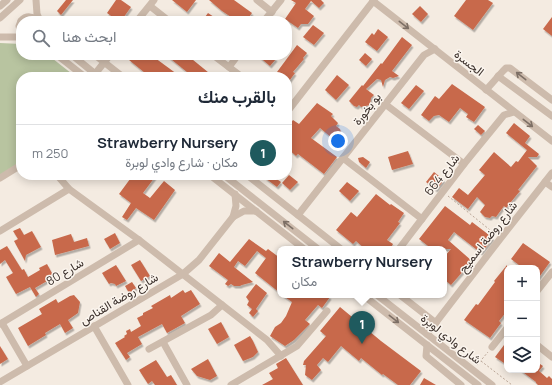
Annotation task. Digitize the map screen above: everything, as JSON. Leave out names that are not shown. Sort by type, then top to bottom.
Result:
[{"type":"street","points":[[0,6],[7,0]]},
{"type":"street","points":[[0,18],[20,0]]},
{"type":"street","points":[[36,0],[38,16]]},
{"type":"street","points":[[257,0],[272,12]]},
{"type":"street","points":[[268,16],[281,0]]},
{"type":"street","points":[[292,106],[374,0]]},
{"type":"street","name":"الجسرة","points":[[374,0],[552,141]]},
{"type":"street","points":[[142,16],[152,3],[164,16]]},
{"type":"street","points":[[0,37],[16,36]]},
{"type":"street","name":"بو بخورة","points":[[424,55],[427,43]]},
{"type":"street","name":"بو بخورة","points":[[298,215],[424,55],[435,49]]},
{"type":"street","points":[[63,60],[78,72]]},
{"type":"street","points":[[78,60],[92,72]]},
{"type":"street","points":[[101,60],[117,72]]},
{"type":"street","points":[[220,60],[236,72]]},
{"type":"street","points":[[229,67],[234,60]]},
{"type":"street","points":[[99,72],[104,62]]},
{"type":"street","points":[[486,90],[506,68],[510,68],[552,100]]},
{"type":"street","points":[[498,76],[552,116]]},
{"type":"street","points":[[385,104],[464,164]]},
{"type":"street","points":[[504,104],[504,115],[514,112]]},
{"type":"street","name":"شارع 664","points":[[401,246],[464,164],[504,115]]},
{"type":"street","points":[[343,158],[422,219]]},
{"type":"street","points":[[0,178],[16,169]]},
{"type":"street","name":"شارع روضة اسميح","points":[[427,334],[500,238],[552,173]]},
{"type":"street","points":[[61,180],[69,189],[139,240],[266,340],[281,356]]},
{"type":"street","points":[[217,180],[300,246]]},
{"type":"street","points":[[230,180],[314,246]]},
{"type":"street","points":[[253,180],[337,246]]},
{"type":"street","points":[[546,182],[552,187]]},
{"type":"street","points":[[0,231],[69,189]]},
{"type":"street","points":[[233,217],[236,206],[235,194]]},
{"type":"street","points":[[233,217],[244,211],[256,210]]},
{"type":"street","name":"شارع روضة القناص","points":[[0,382],[182,274],[199,260],[233,217]]},
{"type":"street","name":"شارع 80","points":[[28,366],[1,324],[139,240]]},
{"type":"street","points":[[540,287],[552,272]]},
{"type":"street","name":"شارع وادي لوبرة","points":[[367,298],[478,385]]},
{"type":"street","name":"شارع وادي لوبرة","points":[[381,298],[492,385]]},
{"type":"street","name":"شارع وادي لوبرة","points":[[404,298],[436,323]]},
{"type":"street","points":[[149,349],[211,315],[222,305]]},
{"type":"street","points":[[231,385],[297,346],[327,311]]},
{"type":"street","points":[[94,326],[128,385]]},
{"type":"street","points":[[492,347],[504,332]]},
{"type":"street","points":[[163,342],[187,385]]},
{"type":"street","points":[[427,345],[426,356],[462,385]]},
{"type":"street","points":[[540,347],[552,357]]},
{"type":"path","points":[[443,192],[500,238]]},
{"type":"path","points":[[473,370],[492,347]]},
{"type":"path","points":[[481,361],[512,385]]},
{"type":"green space","points":[[0,43],[16,44],[16,60],[54,60],[70,72],[16,72],[16,166],[0,175]]},
{"type":"building","points":[[66,0],[73,0],[61,15],[57,11]]},
{"type":"building","points":[[116,0],[121,0],[131,7],[125,16],[111,16],[107,13]]},
{"type":"building","points":[[172,0],[196,0],[187,12]]},
{"type":"building","points":[[209,0],[234,0],[252,13],[250,16],[230,16]]},
{"type":"building","points":[[291,0],[321,0],[324,3],[319,8],[311,1],[305,9],[314,16],[308,24],[301,24],[298,28],[292,24],[292,16],[287,16],[296,3]]},
{"type":"building","points":[[466,0],[488,0],[493,3],[473,30],[454,16]]},
{"type":"building","points":[[420,6],[428,14],[421,22],[412,14]]},
{"type":"building","points":[[208,13],[212,16],[206,16]]},
{"type":"building","points":[[552,17],[552,36],[543,29]]},
{"type":"building","points":[[313,25],[324,33],[314,45],[303,37]]},
{"type":"building","points":[[378,29],[388,37],[377,51],[365,42],[372,33],[374,35]]},
{"type":"building","points":[[402,37],[412,45],[392,71],[399,76],[393,78],[390,77],[385,80],[383,87],[381,80],[377,79],[366,89],[374,95],[371,98],[370,105],[361,107],[359,105],[357,107],[354,106],[349,101],[381,63],[382,64]]},
{"type":"building","points":[[297,45],[307,53],[293,72],[295,73],[292,77],[292,72],[277,72],[286,60],[292,60],[292,52]]},
{"type":"building","points":[[365,53],[372,59],[366,66],[359,60]]},
{"type":"building","points":[[129,60],[158,60],[174,72],[144,72]]},
{"type":"building","points":[[172,60],[193,60],[208,72],[187,72]]},
{"type":"building","points":[[263,60],[275,60],[270,66]]},
{"type":"building","points":[[337,75],[349,85],[336,100],[325,90]]},
{"type":"building","points":[[452,84],[485,107],[474,122],[466,117],[468,114],[460,108],[449,122],[439,115],[434,116],[429,121],[421,115],[435,96],[439,99]]},
{"type":"building","points":[[416,85],[424,91],[409,109],[401,103]]},
{"type":"building","points":[[317,103],[333,114],[331,116],[338,123],[336,126],[341,132],[338,136],[342,141],[338,143],[320,128],[311,138],[337,157],[324,174],[298,154],[296,156],[292,152],[292,121],[293,120],[299,124]]},
{"type":"building","points":[[514,123],[530,136],[525,143],[539,154],[537,157],[528,157],[537,166],[506,208],[504,206],[496,217],[485,217],[480,212],[485,205],[477,197],[468,209],[452,197],[459,188],[468,195],[485,175],[479,170],[494,152],[511,167],[516,161],[518,162],[527,150],[506,133]]},
{"type":"building","points":[[478,125],[485,131],[481,135],[474,129]]},
{"type":"building","points":[[408,151],[413,164],[392,170],[388,157]]},
{"type":"building","points":[[363,157],[370,162],[366,168],[359,162],[358,158]]},
{"type":"building","points":[[434,172],[444,180],[436,190],[426,182]]},
{"type":"building","points":[[292,177],[298,182],[290,190],[282,183],[285,180],[292,180]]},
{"type":"building","points":[[129,180],[153,180],[143,193],[150,198],[164,181],[175,190],[154,220],[136,208],[127,220],[122,217],[131,203],[119,194]]},
{"type":"building","points":[[268,180],[278,180],[281,182],[277,187]]},
{"type":"building","points":[[347,182],[359,191],[350,201],[339,191]]},
{"type":"building","points":[[376,194],[390,205],[391,204],[404,213],[398,222],[400,223],[387,240],[393,244],[392,246],[362,246],[356,241],[353,244],[336,230],[351,212],[357,217]]},
{"type":"building","points":[[445,206],[470,225],[472,222],[493,238],[481,253],[454,232],[448,240],[472,261],[451,285],[447,282],[447,254],[451,249],[447,249],[447,246],[428,246],[419,239]]},
{"type":"building","points":[[20,228],[24,235],[32,231],[41,247],[26,255],[25,261],[14,241],[18,239],[13,231]]},
{"type":"building","points":[[115,233],[120,243],[110,249],[104,239]]},
{"type":"building","points":[[71,234],[74,242],[87,238],[89,246],[55,255],[52,240]]},
{"type":"building","points":[[249,239],[266,251],[268,249],[277,256],[277,291],[255,273],[266,258],[257,251],[245,266],[238,261],[234,267],[253,282],[240,286],[234,286],[231,284],[228,286],[225,284],[228,280],[209,266],[219,253],[230,262]]},
{"type":"building","points":[[523,243],[550,262],[540,276],[540,265],[519,265],[511,259]]},
{"type":"building","points":[[7,246],[28,277],[40,270],[39,268],[47,264],[54,277],[35,288],[39,294],[36,297],[30,287],[16,294],[6,277],[13,273],[5,260],[0,264],[0,250]]},
{"type":"building","points":[[140,260],[150,276],[141,281],[131,265]]},
{"type":"building","points":[[116,265],[126,281],[116,286],[115,284],[109,284],[102,273]]},
{"type":"building","points":[[504,269],[504,315],[499,321],[501,323],[490,338],[464,320],[476,304],[478,305],[495,282],[494,281]]},
{"type":"building","points":[[132,282],[136,288],[129,293],[125,286]]},
{"type":"building","points":[[256,284],[267,293],[256,309],[258,311],[253,317],[249,313],[252,309],[247,305],[249,301],[246,297]]},
{"type":"building","points":[[183,290],[185,293],[191,290],[200,304],[181,316],[185,323],[167,333],[162,324],[138,337],[142,344],[127,353],[130,357],[126,360],[115,343],[125,337],[124,336],[127,334],[126,331],[130,329],[131,332],[141,326],[137,318],[153,308],[151,306],[170,295],[171,298]]},
{"type":"building","points":[[74,295],[80,302],[78,313],[68,320],[73,328],[65,333],[60,324],[28,346],[18,328],[42,314],[39,309],[56,299],[58,303]]},
{"type":"building","points":[[286,298],[329,298],[322,308],[318,305],[305,320],[310,324],[294,340],[285,346],[270,336],[275,327],[281,323],[286,316],[292,302]]},
{"type":"building","points":[[340,307],[381,341],[421,371],[410,385],[398,385],[383,374],[382,375],[361,358],[359,361],[341,346],[328,362],[323,358],[317,365],[321,370],[312,380],[305,375],[306,365],[303,365],[304,361],[326,336],[320,331]]},
{"type":"building","points":[[221,322],[229,337],[217,344],[208,329]]},
{"type":"building","points":[[250,336],[258,352],[253,357],[243,361],[234,345]]},
{"type":"building","points":[[504,345],[504,363],[495,357]]},
{"type":"building","points":[[0,346],[8,359],[0,364]]},
{"type":"building","points":[[286,358],[303,385],[262,385],[273,379],[269,373],[278,368],[276,364]]},
{"type":"building","points":[[208,359],[217,376],[210,380],[197,376],[191,369]]},
{"type":"building","points":[[156,360],[167,377],[171,375],[177,385],[155,385],[152,381],[148,384],[139,370]]},
{"type":"building","points":[[540,372],[547,378],[549,376],[552,379],[552,385],[538,385],[524,373]]},
{"type":"building","points":[[424,378],[436,385],[420,385]]},
{"type":"place","name":"Strawberry Nursery","points":[[362,344]]}]
